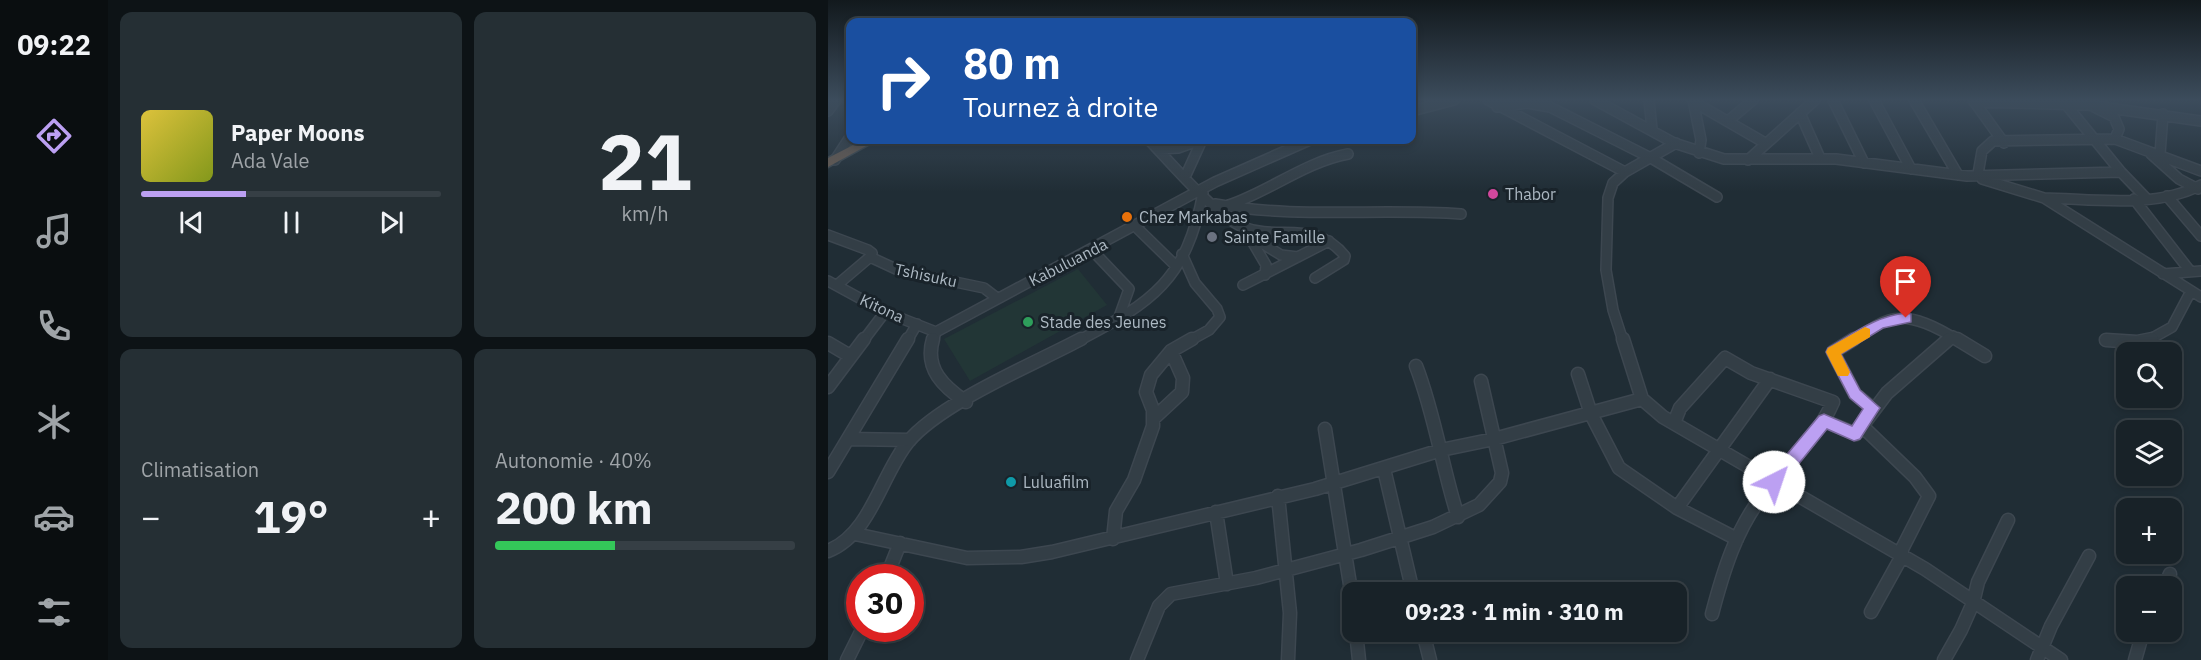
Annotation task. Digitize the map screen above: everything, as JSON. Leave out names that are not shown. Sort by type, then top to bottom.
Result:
[{"type":"highway","points":[[831,161],[863,144]]},
{"type":"street","points":[[1544,131],[1625,172]]},
{"type":"street","points":[[1596,131],[1651,158],[1717,197]]},
{"type":"street","points":[[1655,131],[1700,153],[1724,159],[1820,158],[1864,163],[1962,175],[2044,198],[2134,199],[2167,196],[2200,188]]},
{"type":"street","points":[[1699,131],[1703,143],[1700,153]]},
{"type":"street","points":[[1745,131],[1766,143]]},
{"type":"street","points":[[1748,160],[1780,131]]},
{"type":"street","points":[[1808,131],[1820,158]]},
{"type":"street","points":[[1848,131],[1864,163]]},
{"type":"street","points":[[1891,131],[1911,169]]},
{"type":"street","points":[[1934,131],[1962,175]]},
{"type":"street","points":[[1995,131],[2004,143]]},
{"type":"street","points":[[2087,131],[2146,198]]},
{"type":"street","points":[[2115,139],[2118,131]]},
{"type":"street","points":[[2160,154],[2162,131]]},
{"type":"street","points":[[1978,174],[1979,159],[1987,144],[1993,141],[2004,143],[2115,139],[2201,171]]},
{"type":"street","points":[[831,161],[846,142]]},
{"type":"street","points":[[1676,143],[1625,172],[1614,183],[1608,198],[1606,270],[1613,310],[1642,399],[1674,423],[1720,451],[1902,556],[1973,603],[2040,654],[2061,660]]},
{"type":"street","points":[[1154,144],[1280,263]]},
{"type":"street","points":[[1158,148],[1178,148],[1190,144]]},
{"type":"street","points":[[1189,177],[1200,144]]},
{"type":"street","name":"Kabuluanda","points":[[936,332],[1202,192],[1215,182],[1301,144]]},
{"type":"street","points":[[2146,149],[2170,172],[2200,188]]},
{"type":"street","points":[[1219,205],[1252,197],[1329,158],[1348,154]]},
{"type":"street","points":[[1962,175],[2071,175],[2121,172]]},
{"type":"street","points":[[1189,177],[1215,182]]},
{"type":"street","points":[[828,550],[838,549],[855,534],[867,508],[910,440],[929,424],[1119,317],[1164,285],[1177,261],[1202,192]]},
{"type":"street","points":[[2167,196],[2201,236]]},
{"type":"street","points":[[2044,198],[2196,294],[2178,319],[2160,338],[2131,344],[2106,340]]},
{"type":"street","points":[[2134,199],[2196,271]]},
{"type":"street","points":[[1219,205],[1272,211],[1409,210],[1461,214]]},
{"type":"street","points":[[1113,539],[1116,511],[1134,480],[1146,451],[1154,418],[1146,385],[1171,351],[1209,330],[1220,316],[1217,309],[1177,261],[1136,227]]},
{"type":"street","points":[[1244,230],[1290,230],[1329,240],[1342,250],[1344,260],[1315,278]]},
{"type":"street","points":[[1244,230],[1266,270]]},
{"type":"street","name":"Tshisuku","points":[[828,235],[868,250],[872,253],[870,257],[898,270],[984,288],[997,298]]},
{"type":"street","points":[[1243,285],[1266,270],[1329,240]]},
{"type":"street","points":[[1092,250],[1128,289],[1119,317]]},
{"type":"street","points":[[832,283],[870,257]]},
{"type":"street","points":[[2163,274],[2196,271]]},
{"type":"street","name":"Kitona","points":[[832,283],[885,312],[936,332]]},
{"type":"street","points":[[828,387],[885,312]]},
{"type":"street","points":[[1872,408],[1849,386],[1834,355],[1834,350],[1878,325],[1897,318],[1917,320],[1953,336],[1985,356]]},
{"type":"street","points":[[828,472],[917,324]]},
{"type":"street","points":[[936,332],[931,345],[934,370],[946,389],[966,402]]},
{"type":"street","points":[[1824,421],[1854,435],[1872,408],[1953,336]]},
{"type":"street","points":[[828,343],[850,356]]},
{"type":"street","points":[[1154,418],[1182,392],[1182,378],[1171,351]]},
{"type":"street","points":[[1674,423],[1680,408],[1722,359],[1832,401],[1833,404],[1824,421],[1752,510],[1737,539],[1712,614]]},
{"type":"street","points":[[1416,366],[1429,400],[1448,486],[1458,517]]},
{"type":"street","points":[[1578,374],[1592,414],[1618,468],[1677,508],[1737,539]]},
{"type":"street","points":[[1677,508],[1681,499],[1720,451],[1770,379]]},
{"type":"street","points":[[1137,660],[1164,599],[1171,594],[1227,585],[1347,553],[1458,517],[1479,505],[1500,482],[1502,473],[1481,381]]},
{"type":"street","points":[[855,534],[967,558],[1021,557],[1113,539],[1278,496],[1334,484],[1441,450],[1494,439],[1642,399]]},
{"type":"street","points":[[1861,425],[1915,477],[1929,496],[1902,549],[1902,556],[1871,612]]},
{"type":"street","points":[[1325,429],[1350,582]]},
{"type":"street","points":[[849,439],[910,440]]},
{"type":"street","points":[[1384,469],[1411,582]]},
{"type":"street","points":[[1278,496],[1290,613],[1288,660]]},
{"type":"street","points":[[1216,512],[1227,585]]},
{"type":"street","points":[[1944,660],[1973,603],[1978,582],[2008,520]]},
{"type":"street","points":[[892,564],[900,543]]},
{"type":"street","points":[[2040,654],[2051,626],[2088,556]]},
{"type":"street","points":[[847,660],[855,642]]},
{"type":"street","points":[[1357,642],[1359,660]]},
{"type":"street","points":[[1426,642],[1431,660]]},
{"type":"street","points":[[2135,660],[2140,642]]},
{"type":"green space","points":[[1078,269],[1107,305],[970,381],[944,339]]},
{"type":"slow traffic","points":[[1843,372],[1834,350],[1865,333]]},
{"type":"place","name":"Thabor","points":[[1493,194]]},
{"type":"place","name":"Chez Markabas","points":[[1127,217]]},
{"type":"place","name":"Sainte Famille","points":[[1212,237]]},
{"type":"place","name":"Stade des Jeunes","points":[[1028,322]]},
{"type":"place","name":"Luluafilm","points":[[1011,482]]},
{"type":"route","points":[[1774,482],[1824,421],[1854,435],[1872,408],[1849,386],[1834,350],[1889,320],[1906,318]]}]
